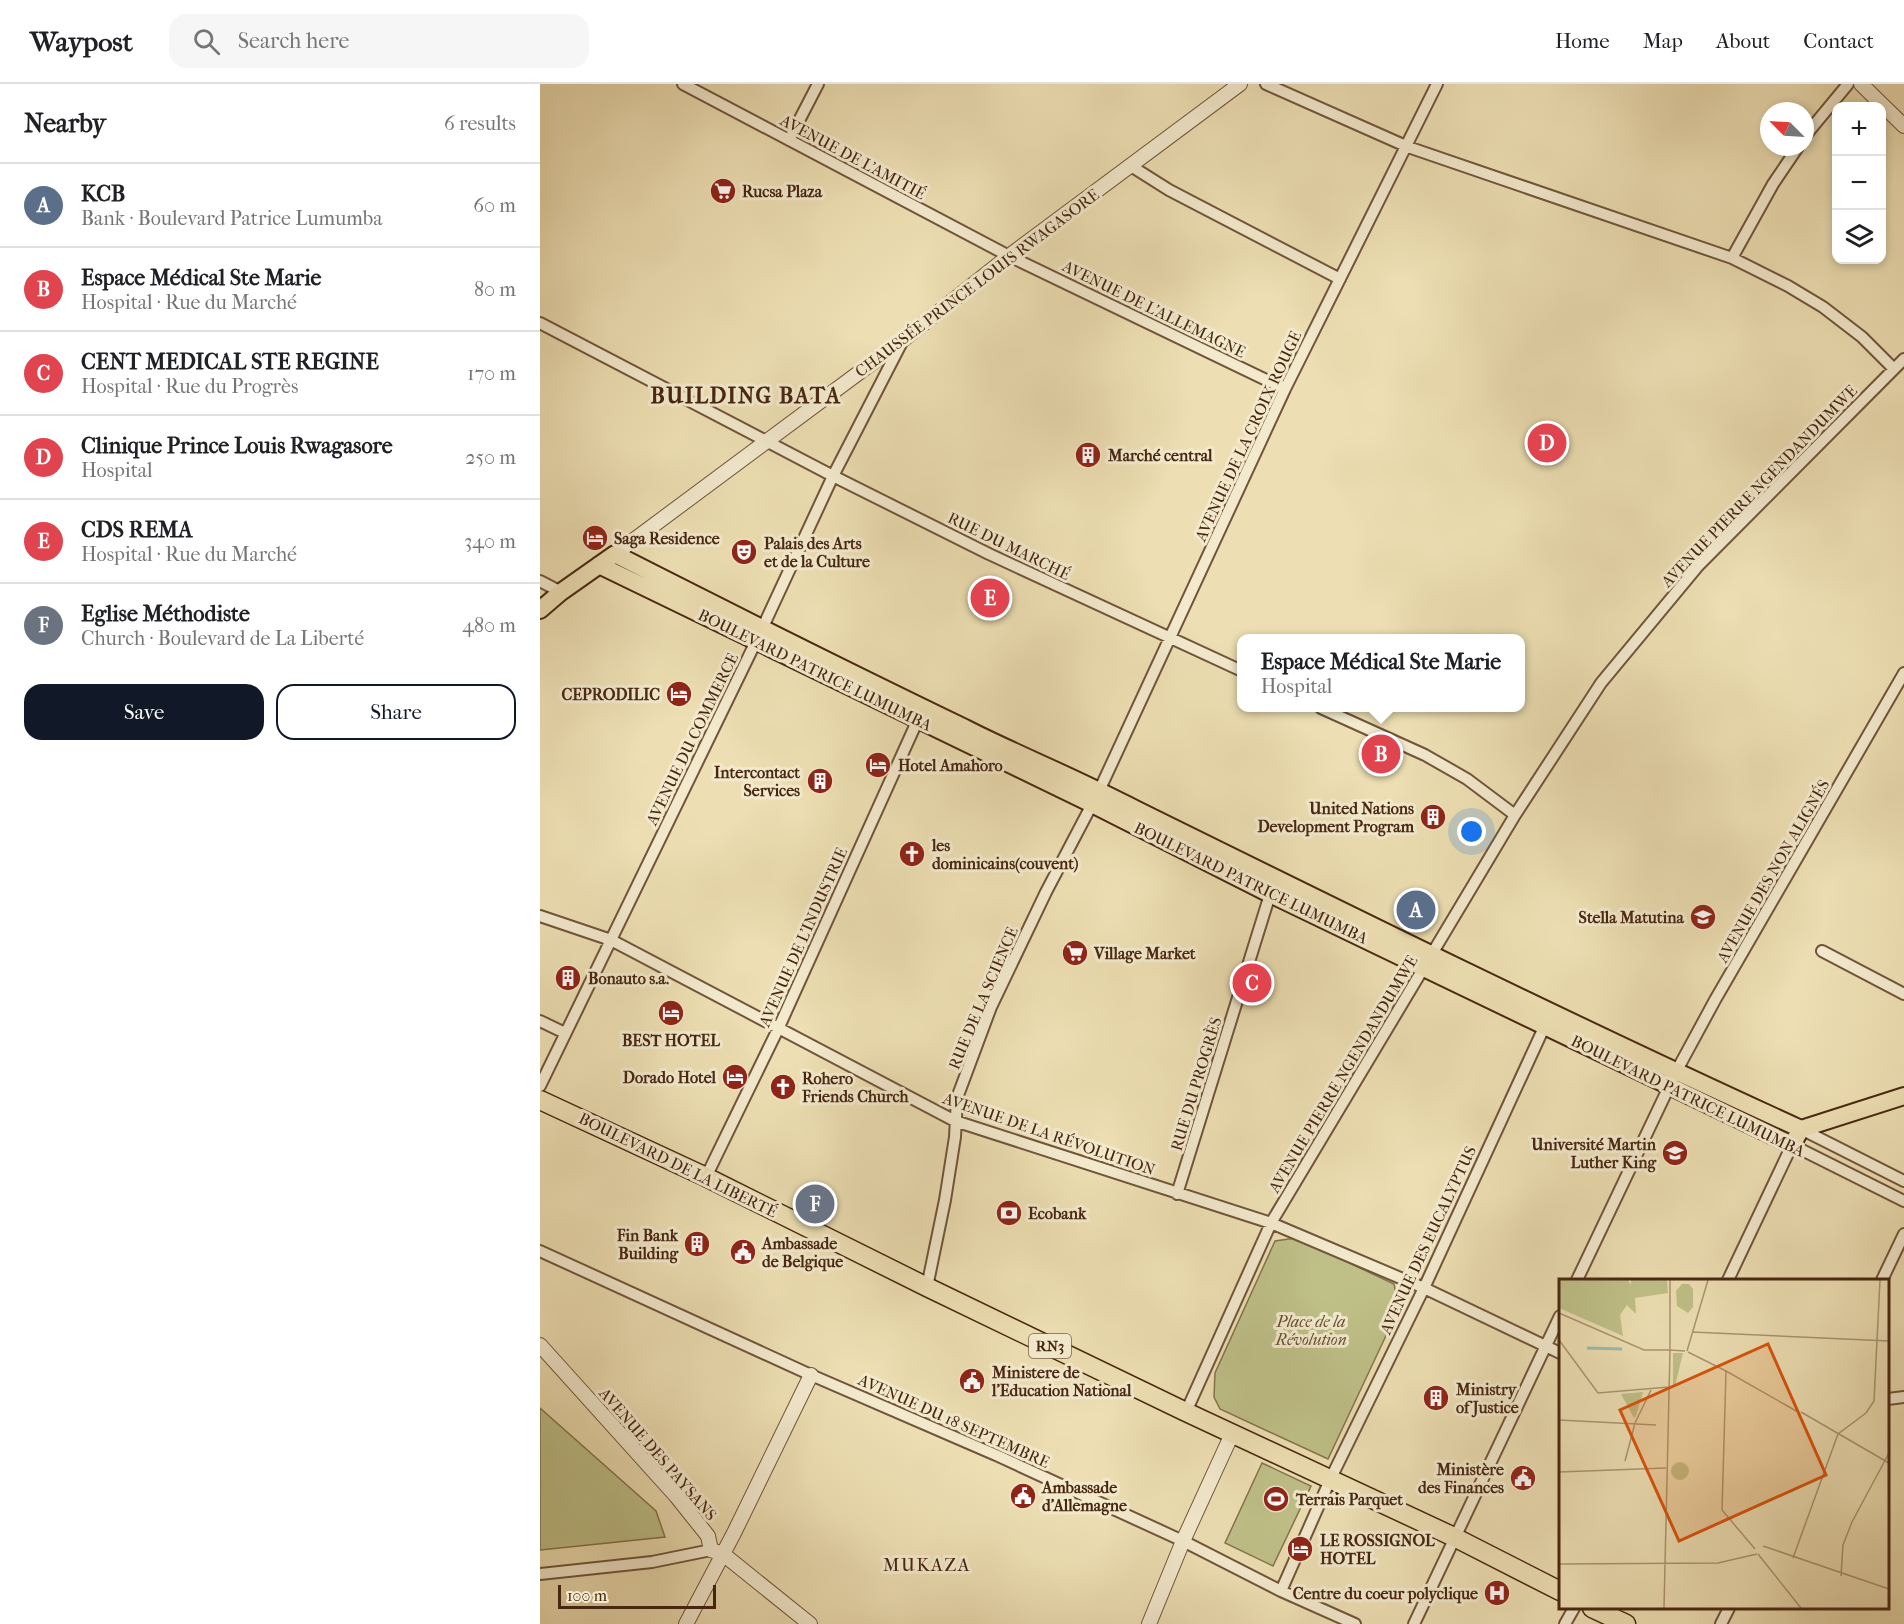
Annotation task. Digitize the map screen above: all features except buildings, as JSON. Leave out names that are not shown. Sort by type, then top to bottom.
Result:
[{"type":"highway","name":"BOULEVARD DE LA LIBERTÉ","points":[[540,1100],[706,1177],[1186,1412],[1454,1537],[1559,1591]]},
{"type":"highway","points":[[1595,1609],[1626,1624]]},
{"type":"main road","name":"CHAUSSÉE PRINCE LOUIS RWAGASORE","points":[[540,609],[615,554]]},
{"type":"main road","name":"BOULEVARD PATRICE LUMUMBA","points":[[615,554],[759,636]]},
{"type":"main road","name":"BOULEVARD PATRICE LUMUMBA","points":[[599,565],[759,636],[1095,797],[1272,887],[1673,1079],[1792,1145]]},
{"type":"main road","name":"BOULEVARD PATRICE LUMUMBA","points":[[1673,1079],[1801,1129]]},
{"type":"main road","points":[[1792,1145],[1801,1129],[1904,1096]]},
{"type":"street","name":"AVENUE DE L'AMITIÉ","points":[[683,84],[1009,256]]},
{"type":"street","points":[[789,140],[818,84]]},
{"type":"street","name":"CHAUSSÉE PRINCE LOUIS RWAGASORE","points":[[615,554],[1240,84]]},
{"type":"street","points":[[1266,84],[1408,147],[1732,258],[1788,286],[1823,307],[1862,337],[1894,369]]},
{"type":"street","name":"AVENUE DE LA CROIX ROUGE","points":[[1095,797],[1286,389],[1408,147],[1437,84]]},
{"type":"street","points":[[1814,125],[1848,84]]},
{"type":"street","points":[[1861,84],[1904,126]]},
{"type":"street","points":[[1732,258],[1773,184],[1792,156]]},
{"type":"street","points":[[1131,166],[1168,190],[1340,279]]},
{"type":"street","name":"AVENUE DE L'ALLEMAGNE","points":[[1009,256],[1286,389]]},
{"type":"street","name":"RUE DU MARCHÉ","points":[[540,322],[833,476],[989,554],[1237,669]]},
{"type":"street","name":"AVENUE DU COMMERCE","points":[[540,1086],[759,636],[833,476],[903,339]]},
{"type":"street","name":"AVENUE PIERRE NGENDANDUMWE","points":[[1186,1412],[1271,1223],[1515,815],[1601,683],[1685,581],[1799,462],[1904,359]]},
{"type":"street","points":[[540,581],[561,592]]},
{"type":"street","name":"AVENUE DES NON ALIGNÉS","points":[[1578,1279],[1673,1079],[1715,1000],[1904,673]]},
{"type":"street","points":[[1330,712],[1425,754],[1467,779],[1515,815]]},
{"type":"street","name":"AVENUE DE L'INDUSTRIE","points":[[706,1177],[779,1028],[921,714]]},
{"type":"street","name":"RUE DE LA SCIENCE","points":[[927,1287],[955,1137],[957,1098],[992,1007],[1046,892],[1095,797]]},
{"type":"street","name":"RUE DU PROGRÈS","points":[[1177,1194],[1272,887]]},
{"type":"street","name":"AVENUE DE LA RÉVOLUTION","points":[[540,916],[611,940],[955,1121],[1271,1223],[1424,1288],[1559,1352]]},
{"type":"street","points":[[1822,951],[1904,994]]},
{"type":"street","name":"AVENUE DES EUCALYPTUS","points":[[1281,1591],[1330,1480],[1424,1288],[1548,1019]]},
{"type":"street","points":[[540,1021],[565,1033]]},
{"type":"street","name":"BOULEVARD PATRICE LUMUMBA","points":[[1801,1129],[1904,1181]]},
{"type":"street","points":[[1729,1279],[1792,1145]]},
{"type":"street","name":"BOULEVARD PATRICE LUMUMBA","points":[[1792,1145],[1904,1201]]},
{"type":"street","points":[[1883,1279],[1904,1234]]},
{"type":"street","name":"AVENUE DU 18 SEPTEMBRE","points":[[540,1251],[811,1375],[996,1455],[1183,1541],[1281,1591],[1355,1624]]},
{"type":"street","points":[[1414,1624],[1559,1318]]},
{"type":"street","name":"AVENUE DES PAYSANS","points":[[540,1345],[676,1496],[708,1536],[717,1552],[810,1624]]},
{"type":"street","points":[[540,1359],[557,1365]]},
{"type":"street","points":[[686,1624],[717,1552],[811,1375]]},
{"type":"street","points":[[1889,1399],[1904,1397]]},
{"type":"street","points":[[1149,1624],[1183,1541],[1233,1434]]},
{"type":"street","points":[[540,1574],[652,1562],[717,1552]]},
{"type":"street","points":[[1565,1624],[1573,1609]]},
{"type":"street","points":[[1721,1624],[1728,1609]]},
{"type":"green space","name":"Place de la Révolution","points":[[1296,1238],[1394,1284],[1399,1308],[1328,1459],[1220,1409],[1214,1397],[1215,1373],[1275,1241]]},
{"type":"green space","points":[[540,1408],[656,1511],[665,1537],[540,1550]]},
{"type":"green space","points":[[1262,1463],[1311,1486],[1273,1566],[1225,1543]]},
{"type":"place","name":"Rucsa Plaza","points":[[723,191]]},
{"type":"place","name":"Clinique Prince Louis Rwagasore","points":[[1547,443]]},
{"type":"place","name":"Marché central","points":[[1088,455]]},
{"type":"place","name":"Saga Residence","points":[[595,538]]},
{"type":"place","name":"Palais des Arts et de la Culture","points":[[744,552]]},
{"type":"place","name":"CDS REMA","points":[[990,598]]},
{"type":"place","name":"CEPRODILIC","points":[[679,694]]},
{"type":"place","name":"Espace Médical Ste Marie","points":[[1381,754]]},
{"type":"place","name":"Hotel Amahoro","points":[[878,765]]},
{"type":"place","name":"Intercontact Services","points":[[820,781]]},
{"type":"place","name":"United Nations Development Program","points":[[1433,817]]},
{"type":"place","name":"les dominicains(couvent)","points":[[912,854]]},
{"type":"place","name":"KCB","points":[[1416,910]]},
{"type":"place","name":"Stella Matutina","points":[[1703,917]]},
{"type":"place","name":"Village Market","points":[[1075,953]]},
{"type":"place","name":"Bonauto s.a.","points":[[568,978]]},
{"type":"place","name":"CENT MEDICAL STE REGINE","points":[[1252,983]]},
{"type":"place","name":"BEST HOTEL","points":[[671,1013]]},
{"type":"place","name":"Dorado Hotel","points":[[735,1077]]},
{"type":"place","name":"Rohero Friends Church","points":[[783,1087]]},
{"type":"place","name":"Université Martin Luther King","points":[[1675,1153]]},
{"type":"place","name":"Eglise Méthodiste","points":[[815,1204]]},
{"type":"place","name":"Ecobank","points":[[1009,1213]]},
{"type":"place","name":"Fin Bank Building","points":[[697,1244]]},
{"type":"place","name":"Ambassade de Belgique","points":[[743,1252]]},
{"type":"place","name":"Ministere de l'Education National","points":[[972,1381]]},
{"type":"place","name":"Ministry of Justice","points":[[1436,1398]]},
{"type":"place","name":"Ministère des Finances","points":[[1523,1478]]},
{"type":"place","name":"Ambassade d'Allemagne","points":[[1023,1496]]},
{"type":"place","name":"Terrais Parquet","points":[[1276,1499]]},
{"type":"place","name":"LE ROSSIGNOL HOTEL","points":[[1300,1549]]},
{"type":"place","name":"Centre du coeur polyclique","points":[[1497,1593]]},
{"type":"district","name":"BUILDING BATA","points":[[746,396]]},
{"type":"district","name":"MUKAZA","points":[[927,1565]]}]
